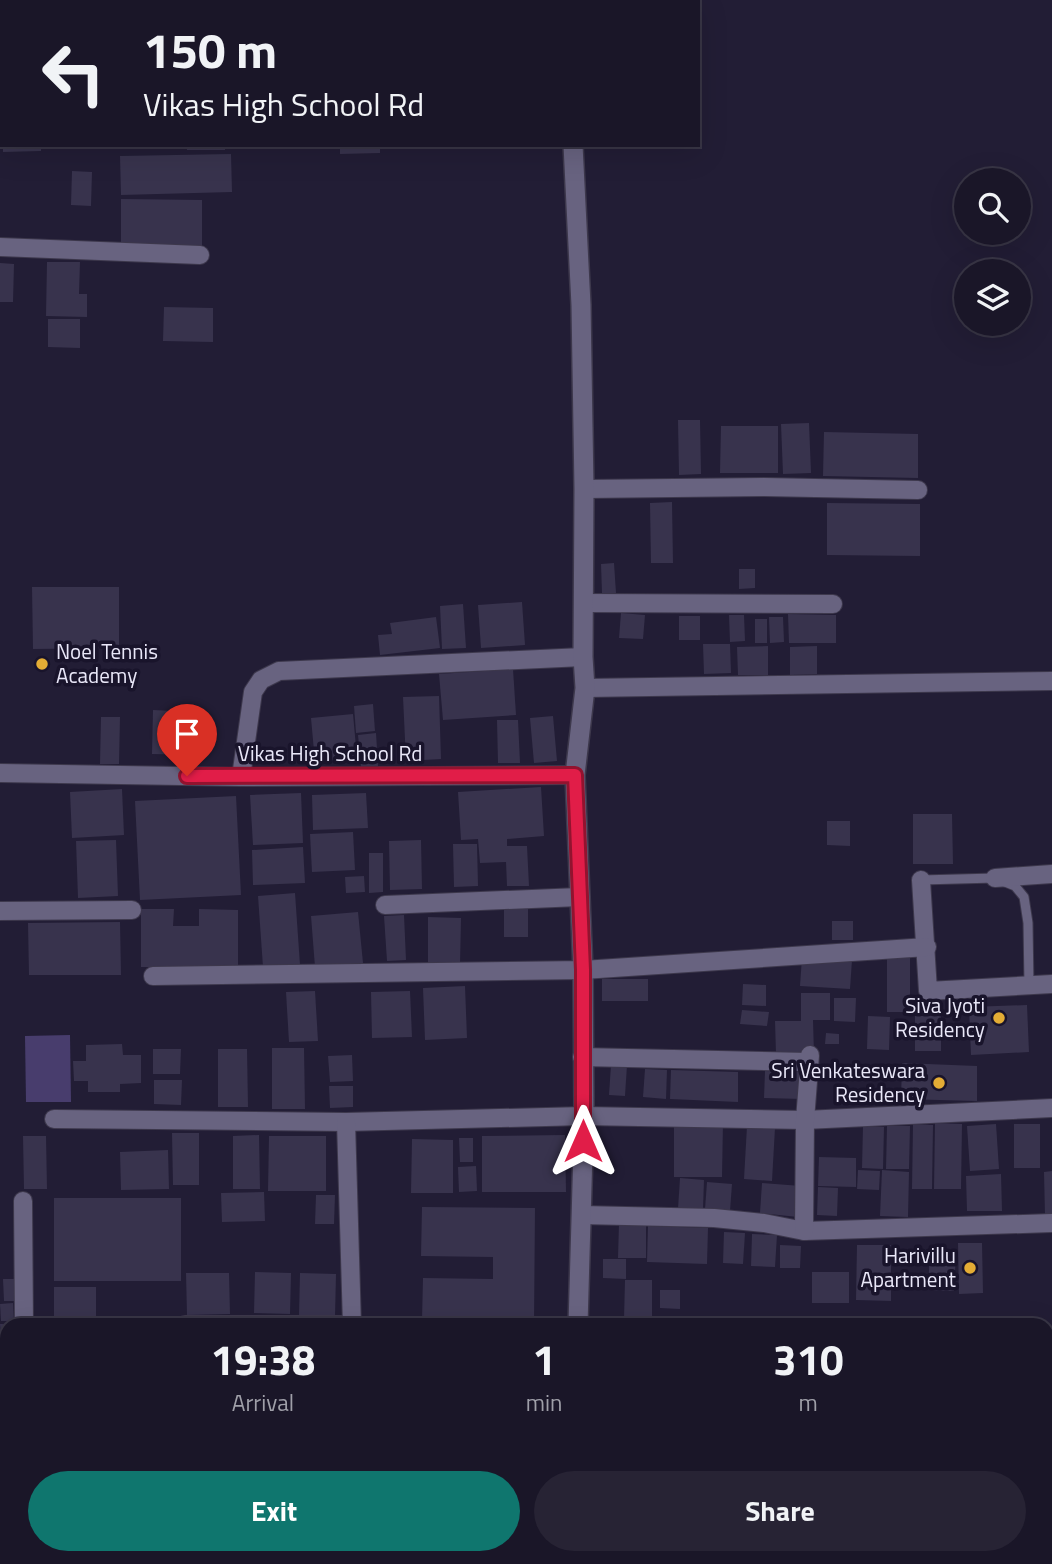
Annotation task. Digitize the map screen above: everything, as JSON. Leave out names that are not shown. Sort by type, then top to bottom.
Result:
[{"type":"street","points":[[573,147],[581,305],[585,688],[575,775],[583,970],[584,1116],[578,1318]]},
{"type":"street","points":[[0,247],[201,255]]},
{"type":"street","points":[[584,489],[764,487],[918,490]]},
{"type":"street","points":[[583,603],[833,604]]},
{"type":"street","points":[[241,777],[253,692],[261,680],[279,671],[583,657]]},
{"type":"street","points":[[585,688],[1052,681]]},
{"type":"street","name":"Vikas High School Rd","points":[[0,772],[241,777],[575,775]]},
{"type":"street","points":[[995,878],[1052,874]]},
{"type":"street","points":[[921,880],[928,990],[1052,985]]},
{"type":"street","points":[[385,905],[579,897]]},
{"type":"street","points":[[0,911],[132,910]]},
{"type":"street","points":[[153,976],[583,970],[927,947]]},
{"type":"street","points":[[582,1057],[810,1059],[805,1120],[804,1231]]},
{"type":"street","points":[[54,1119],[346,1122],[584,1116],[805,1120],[1052,1108]]},
{"type":"street","points":[[346,1122],[352,1318]]},
{"type":"street","points":[[23,1201],[24,1318]]},
{"type":"street","points":[[582,1214],[714,1218],[764,1223],[804,1231],[1052,1223]]},
{"type":"lane","points":[[921,880],[995,878],[1016,886],[1024,897],[1028,923],[1029,986]]},
{"type":"shaded area","points":[[70,1035],[71,1102],[26,1102],[25,1036]]},
{"type":"building","points":[[3,147],[41,147],[41,151],[3,152]]},
{"type":"building","points":[[187,147],[225,147],[225,150],[187,150]]},
{"type":"building","points":[[340,147],[380,147],[380,153],[340,154]]},
{"type":"building","points":[[231,154],[232,192],[121,195],[120,156]]},
{"type":"building","points":[[72,171],[92,172],[91,206],[71,205]]},
{"type":"building","points":[[121,199],[202,200],[202,250],[121,249]]},
{"type":"building","points":[[47,262],[80,262],[79,294],[87,294],[87,317],[46,316]]},
{"type":"building","points":[[0,263],[14,264],[13,302],[0,302]]},
{"type":"building","points":[[164,307],[213,308],[213,342],[163,341]]},
{"type":"building","points":[[48,319],[80,319],[80,348],[48,347]]},
{"type":"building","points":[[678,420],[700,420],[701,474],[679,475]]},
{"type":"building","points":[[809,423],[811,473],[783,474],[781,424]]},
{"type":"building","points":[[721,426],[778,426],[778,473],[720,473]]},
{"type":"building","points":[[824,432],[918,434],[918,478],[823,476]]},
{"type":"building","points":[[672,502],[673,563],[651,563],[650,503]]},
{"type":"building","points":[[827,503],[920,504],[920,556],[827,555]]},
{"type":"building","points":[[614,563],[616,593],[602,593],[601,564]]},
{"type":"building","points":[[739,569],[755,569],[755,588],[739,589]]},
{"type":"building","points":[[32,587],[119,587],[119,648],[33,649]]},
{"type":"building","points":[[522,602],[525,645],[481,648],[478,605]]},
{"type":"building","points":[[463,604],[466,648],[442,649],[440,606]]},
{"type":"building","points":[[621,613],[645,615],[643,639],[619,638]]},
{"type":"building","points":[[788,614],[836,615],[836,643],[789,643]]},
{"type":"building","points":[[729,615],[744,615],[745,641],[730,642]]},
{"type":"building","points":[[679,616],[700,616],[700,640],[679,640]]},
{"type":"building","points":[[436,617],[440,648],[380,655],[378,635],[392,634],[390,623]]},
{"type":"building","points":[[769,617],[783,617],[784,642],[770,643]]},
{"type":"building","points":[[755,619],[767,619],[767,643],[755,643]]},
{"type":"building","points":[[703,644],[730,644],[731,673],[704,674]]},
{"type":"building","points":[[768,646],[768,675],[738,675],[737,647]]},
{"type":"building","points":[[817,646],[817,674],[790,675],[790,647]]},
{"type":"building","points":[[513,669],[516,715],[443,720],[439,674]]},
{"type":"building","points":[[439,696],[441,759],[406,761],[403,697]]},
{"type":"building","points":[[373,704],[375,731],[356,733],[354,706]]},
{"type":"building","points":[[153,710],[194,712],[193,755],[152,754]]},
{"type":"building","points":[[353,714],[357,758],[315,762],[311,718]]},
{"type":"building","points":[[553,716],[557,761],[534,763],[530,718]]},
{"type":"building","points":[[101,717],[120,717],[119,764],[100,764]]},
{"type":"building","points":[[497,720],[518,720],[520,763],[498,763]]},
{"type":"building","points":[[376,733],[378,766],[361,767],[358,735]]},
{"type":"building","points":[[541,787],[544,836],[507,839],[507,846],[527,846],[529,886],[507,886],[506,862],[480,863],[478,839],[461,840],[458,792]]},
{"type":"building","points":[[122,789],[124,835],[72,838],[70,792]]},
{"type":"building","points":[[301,793],[303,843],[253,845],[250,795]]},
{"type":"building","points":[[366,793],[368,828],[313,830],[312,795]]},
{"type":"building","points":[[236,796],[241,895],[140,900],[135,801]]},
{"type":"building","points":[[913,814],[952,814],[953,864],[913,864]]},
{"type":"building","points":[[827,821],[850,821],[850,846],[827,845]]},
{"type":"building","points":[[353,832],[355,870],[312,872],[310,834]]},
{"type":"building","points":[[116,840],[118,896],[78,898],[76,841]]},
{"type":"building","points":[[421,840],[422,889],[390,890],[389,841]]},
{"type":"building","points":[[453,844],[477,844],[478,886],[454,887]]},
{"type":"building","points":[[303,847],[305,883],[253,885],[252,850]]},
{"type":"building","points":[[369,853],[383,853],[383,892],[369,893]]},
{"type":"building","points":[[364,876],[365,892],[346,893],[345,877]]},
{"type":"building","points":[[295,893],[300,965],[263,967],[258,896]]},
{"type":"building","points":[[141,909],[174,909],[173,926],[199,926],[199,909],[238,910],[238,968],[141,967]]},
{"type":"building","points":[[504,909],[528,909],[528,937],[504,937]]},
{"type":"building","points":[[358,912],[363,963],[315,967],[311,916]]},
{"type":"building","points":[[404,915],[406,960],[387,961],[384,916]]},
{"type":"building","points":[[428,917],[461,918],[460,965],[428,964]]},
{"type":"building","points":[[832,921],[853,921],[853,940],[832,940]]},
{"type":"building","points":[[120,922],[121,975],[29,975],[28,923]]},
{"type":"building","points":[[887,956],[910,956],[910,1012],[887,1012]]},
{"type":"building","points":[[802,957],[852,960],[850,989],[800,986]]},
{"type":"building","points":[[602,979],[648,979],[648,1001],[602,1001]]},
{"type":"building","points":[[743,984],[766,985],[766,1006],[742,1005]]},
{"type":"building","points":[[465,986],[467,1038],[425,1040],[423,988]]},
{"type":"building","points":[[315,991],[318,1041],[289,1042],[286,992]]},
{"type":"building","points":[[410,991],[412,1037],[372,1038],[371,992]]},
{"type":"building","points":[[801,993],[830,993],[830,1020],[813,1020],[814,1054],[776,1054],[775,1021],[801,1021]]},
{"type":"building","points":[[834,998],[856,998],[855,1022],[834,1021]]},
{"type":"building","name":"Siva Jyoti Residency","points":[[1027,1005],[1029,1052],[971,1055],[969,1007]]},
{"type":"building","points":[[742,1010],[769,1012],[767,1026],[740,1024]]},
{"type":"building","points":[[868,1016],[890,1017],[889,1050],[867,1049]]},
{"type":"building","points":[[915,1016],[941,1016],[941,1051],[915,1051]]},
{"type":"building","points":[[826,1033],[839,1034],[839,1044],[825,1044]]},
{"type":"building","points":[[122,1044],[123,1055],[141,1055],[141,1083],[120,1084],[120,1092],[88,1092],[88,1081],[74,1081],[73,1061],[86,1061],[86,1045]]},
{"type":"building","points":[[272,1048],[304,1048],[305,1109],[272,1109]]},
{"type":"building","points":[[153,1049],[181,1049],[180,1074],[153,1074]]},
{"type":"building","points":[[218,1049],[247,1049],[248,1107],[218,1107]]},
{"type":"building","points":[[352,1055],[353,1081],[330,1082],[328,1056]]},
{"type":"building","name":"Sri Venkateswara Residency","points":[[902,1063],[977,1066],[977,1101],[901,1099]]},
{"type":"building","points":[[611,1065],[627,1065],[625,1096],[609,1095]]},
{"type":"building","points":[[645,1069],[667,1070],[666,1099],[643,1097]]},
{"type":"building","points":[[671,1070],[738,1072],[738,1102],[670,1099]]},
{"type":"building","points":[[765,1071],[804,1072],[803,1099],[764,1098]]},
{"type":"building","points":[[154,1080],[182,1080],[181,1105],[154,1104]]},
{"type":"building","points":[[329,1086],[353,1086],[353,1107],[330,1108]]},
{"type":"building","points":[[674,1122],[723,1122],[722,1177],[674,1177]]},
{"type":"building","points":[[935,1123],[962,1124],[961,1189],[934,1189]]},
{"type":"building","points":[[913,1124],[933,1125],[932,1189],[912,1189]]},
{"type":"building","points":[[996,1124],[999,1169],[970,1171],[967,1126]]},
{"type":"building","points":[[1014,1124],[1040,1124],[1040,1168],[1014,1168]]},
{"type":"building","points":[[747,1126],[775,1128],[772,1181],[744,1179]]},
{"type":"building","points":[[863,1126],[884,1127],[883,1169],[862,1168]]},
{"type":"building","points":[[887,1126],[910,1126],[909,1169],[886,1169]]},
{"type":"building","points":[[172,1133],[199,1133],[199,1185],[173,1185]]},
{"type":"building","points":[[259,1135],[260,1189],[233,1189],[233,1136]]},
{"type":"building","points":[[565,1135],[566,1192],[482,1192],[482,1136]]},
{"type":"building","points":[[23,1136],[46,1136],[47,1189],[24,1189]]},
{"type":"building","points":[[269,1136],[326,1136],[326,1191],[268,1191]]},
{"type":"building","points":[[459,1138],[473,1138],[473,1162],[460,1162]]},
{"type":"building","points":[[412,1139],[453,1140],[453,1193],[411,1193]]},
{"type":"building","points":[[168,1150],[169,1189],[121,1190],[120,1152]]},
{"type":"building","points":[[819,1157],[856,1158],[856,1187],[818,1186]]},
{"type":"building","points":[[476,1166],[477,1191],[459,1192],[458,1167]]},
{"type":"building","points":[[858,1170],[880,1171],[879,1190],[857,1189]]},
{"type":"building","points":[[882,1170],[909,1172],[908,1217],[880,1216]]},
{"type":"building","points":[[1052,1171],[1052,1215],[1045,1216],[1044,1172]]},
{"type":"building","points":[[1001,1174],[1002,1211],[967,1211],[966,1176]]},
{"type":"building","points":[[680,1178],[704,1180],[703,1209],[678,1209]]},
{"type":"building","points":[[707,1182],[732,1184],[730,1211],[705,1209]]},
{"type":"building","points":[[762,1183],[801,1186],[798,1217],[760,1213]]},
{"type":"building","points":[[818,1187],[838,1188],[837,1216],[817,1215]]},
{"type":"building","points":[[264,1192],[265,1221],[222,1222],[221,1193]]},
{"type":"building","points":[[316,1195],[335,1195],[334,1224],[315,1224]]},
{"type":"building","points":[[54,1198],[181,1198],[181,1281],[54,1281]]},
{"type":"building","points":[[422,1207],[535,1208],[534,1318],[422,1318],[423,1278],[493,1279],[493,1257],[421,1256]]},
{"type":"building","points":[[619,1223],[646,1223],[646,1258],[618,1258]]},
{"type":"building","points":[[648,1226],[708,1228],[707,1264],[647,1262]]},
{"type":"building","points":[[724,1232],[745,1233],[743,1264],[723,1263]]},
{"type":"building","points":[[752,1234],[777,1235],[775,1267],[751,1266]]},
{"type":"building","name":"Harivillu Apartment","points":[[958,1243],[982,1243],[983,1293],[959,1294]]},
{"type":"building","points":[[780,1245],[801,1246],[800,1268],[780,1268]]},
{"type":"building","points":[[857,1245],[891,1245],[891,1301],[856,1300]]},
{"type":"building","points":[[930,1250],[956,1252],[954,1291],[928,1290]]},
{"type":"building","points":[[603,1259],[626,1259],[626,1279],[603,1278]]},
{"type":"building","points":[[255,1272],[291,1273],[290,1314],[254,1313]]},
{"type":"building","points":[[812,1272],[849,1272],[849,1303],[812,1303]]},
{"type":"building","points":[[186,1273],[229,1273],[230,1314],[187,1315]]},
{"type":"building","points":[[300,1273],[336,1274],[335,1317],[299,1316]]},
{"type":"building","points":[[3,1279],[14,1279],[15,1301],[4,1301]]},
{"type":"building","points":[[625,1280],[652,1280],[652,1318],[624,1318]]},
{"type":"building","points":[[54,1287],[96,1287],[96,1318],[54,1318]]},
{"type":"building","points":[[660,1290],[680,1290],[680,1309],[660,1308]]},
{"type":"building","points":[[13,1303],[14,1318],[1,1318],[0,1304]]},
{"type":"place","name":"Noel Tennis Academy","points":[[42,664]]},
{"type":"place","name":"Siva Jyoti Residency","points":[[999,1018]]},
{"type":"place","name":"Sri Venkateswara Residency","points":[[939,1083]]},
{"type":"place","name":"Harivillu Apartment","points":[[970,1268]]},
{"type":"route","points":[[187,776],[575,775],[583,970],[583,1141]]}]
